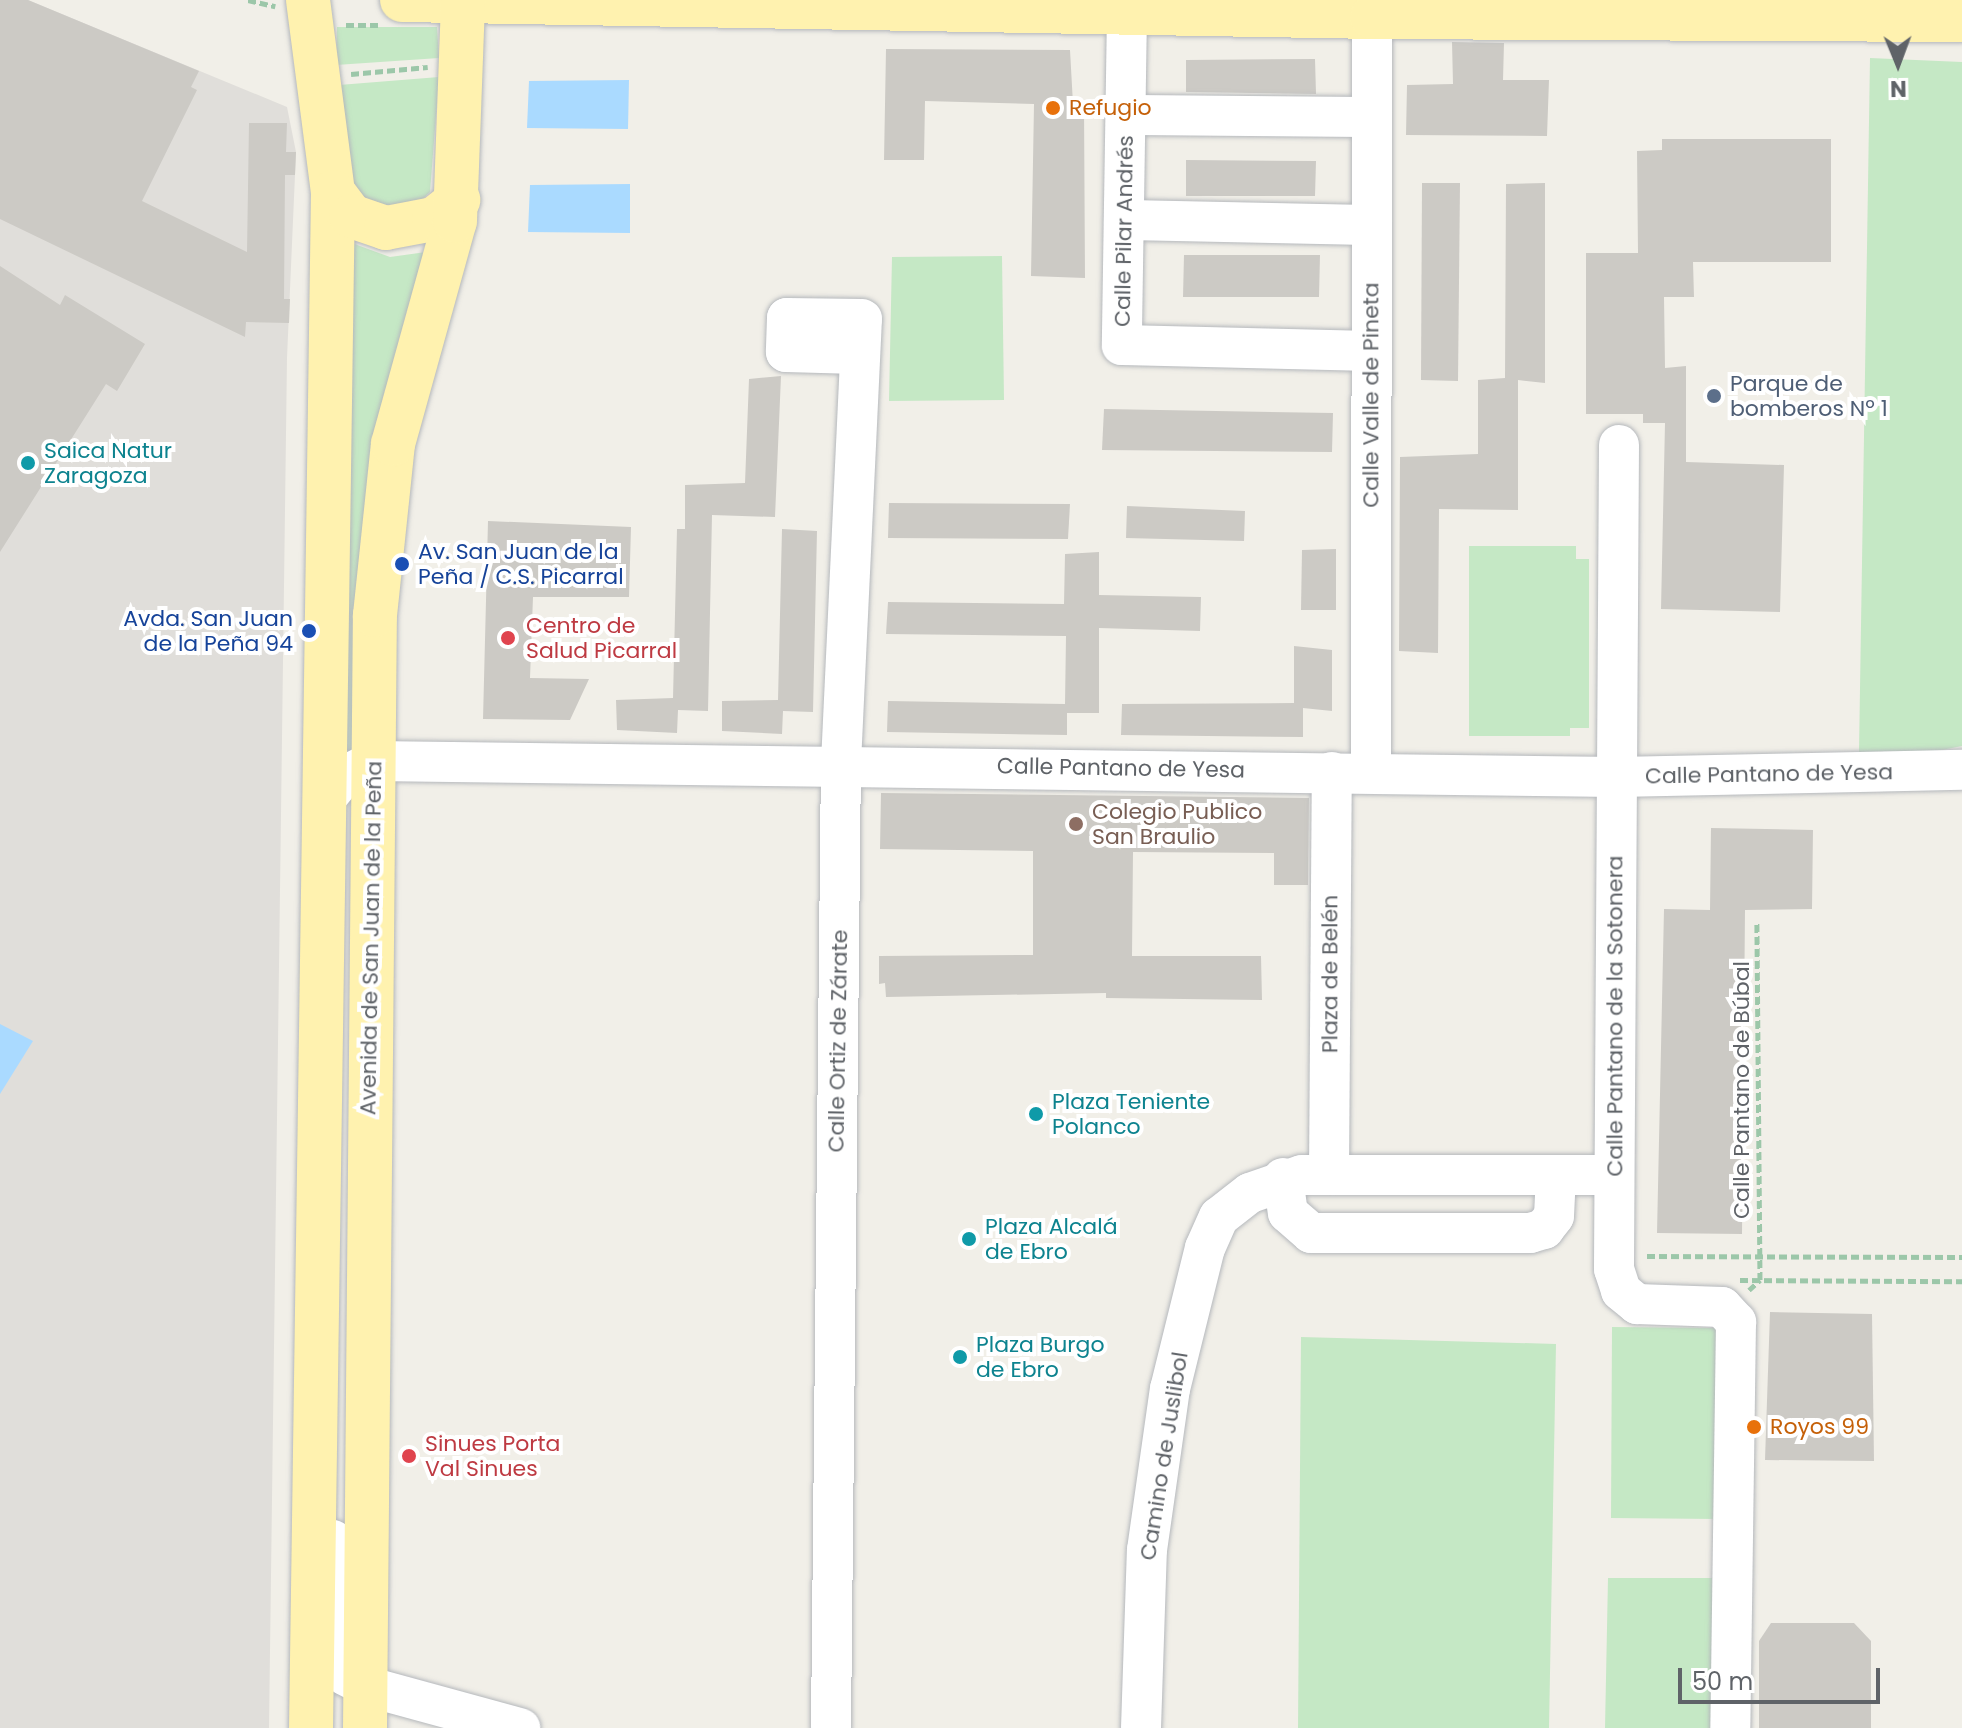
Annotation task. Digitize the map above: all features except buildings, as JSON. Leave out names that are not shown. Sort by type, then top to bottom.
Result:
[{"type":"main road","points":[[308,0],[333,192],[311,1728]]},
{"type":"main road","points":[[402,0],[1372,17],[1962,20]]},
{"type":"main road","name":"Avenida de San Juan de la Peña","points":[[365,1707],[373,761],[382,509],[401,403],[458,200],[463,2]]},
{"type":"main road","points":[[333,192],[351,216],[386,228],[434,219],[458,200]]},
{"type":"street","name":"Calle Pilar Andrés","points":[[1127,13],[1122,345],[1372,351]]},
{"type":"street","name":"Calle Valle de Pineta","points":[[1351,773],[1372,351],[1372,17]]},
{"type":"street","points":[[1126,115],[1372,117]]},
{"type":"street","points":[[1124,220],[1372,225]]},
{"type":"street","name":"Calle Ortiz de Zárate","points":[[831,1728],[841,763],[857,354]]},
{"type":"street","name":"Calle Pantano de la Sotonera","points":[[1619,445],[1614,1256],[1621,1291],[1637,1304],[1729,1295]]},
{"type":"street","points":[[324,801],[351,770],[373,761]]},
{"type":"street","name":"Calle Pantano de Yesa","points":[[373,761],[841,763],[1617,777],[1955,770]]},
{"type":"street","name":"Plaza de Belén","points":[[1329,1175],[1351,773]]},
{"type":"street","name":"Camino de Juslibol","points":[[1141,1728],[1147,1550],[1170,1389],[1205,1248],[1219,1217],[1236,1202],[1283,1178],[1329,1175],[1614,1175]]},
{"type":"street","points":[[1283,1178],[1288,1213],[1311,1233],[1530,1233],[1544,1229],[1554,1216],[1556,1175]]},
{"type":"street","points":[[1729,1295],[1737,1329],[1730,1728]]},
{"type":"street","points":[[314,1414],[333,1518],[339,1665],[352,1681],[365,1707],[520,1728]]},
{"type":"path","points":[[338,75],[439,67]]},
{"type":"path","name":"Calle Pantano de Búbal","points":[[1757,923],[1760,1256]]},
{"type":"path","points":[[1614,1256],[1962,1257]]},
{"type":"path","points":[[1729,1295],[1962,1281]]},
{"type":"shaded area","points":[[0,0],[28,0],[287,107],[296,152],[287,358],[269,1728],[0,1728]]},
{"type":"green space","points":[[337,27],[437,27],[439,58],[336,65]]},
{"type":"green space","points":[[1870,58],[1962,62],[1962,746],[1937,751],[1859,752]]},
{"type":"green space","points":[[439,77],[430,192],[417,204],[373,207],[352,184],[339,85]]},
{"type":"green space","points":[[349,242],[390,257],[426,252],[359,749],[331,760]]},
{"type":"green space","points":[[1002,256],[1004,400],[889,401],[892,257]]},
{"type":"green space","points":[[1469,546],[1576,546],[1576,559],[1589,559],[1589,728],[1570,728],[1570,736],[1469,736]]},
{"type":"green space","points":[[1612,1327],[1718,1328],[1717,1519],[1611,1518]]},
{"type":"green space","points":[[1301,1337],[1556,1344],[1549,1728],[1298,1728]]},
{"type":"green space","points":[[1608,1578],[1714,1578],[1711,1728],[1605,1728]]},
{"type":"water","points":[[629,80],[628,129],[527,128],[529,81]]},
{"type":"water","points":[[630,184],[630,233],[528,232],[530,185]]},
{"type":"water","points":[[0,1024],[33,1041],[0,1094]]},
{"type":"place","name":"Refugio","points":[[1053,108]]},
{"type":"place","name":"Parque de bomberos Nº 1","points":[[1714,396]]},
{"type":"place","name":"Saica Natur Zaragoza","points":[[28,463]]},
{"type":"place","name":"Av. San Juan de la Peña / C.S. Picarral","points":[[402,564]]},
{"type":"place","name":"Avda. San Juan de la Peña 94","points":[[309,631]]},
{"type":"place","name":"Centro de Salud Picarral","points":[[508,638]]},
{"type":"place","name":"Colegio Publico San Braulio","points":[[1076,824]]},
{"type":"place","name":"Plaza Teniente Polanco","points":[[1036,1114]]},
{"type":"place","name":"Plaza Alcalá de Ebro","points":[[969,1239]]},
{"type":"place","name":"Plaza Burgo de Ebro","points":[[960,1357]]},
{"type":"place","name":"Royos 99","points":[[1754,1427]]},
{"type":"place","name":"Sinues Porta Val Sinues","points":[[409,1456]]}]
